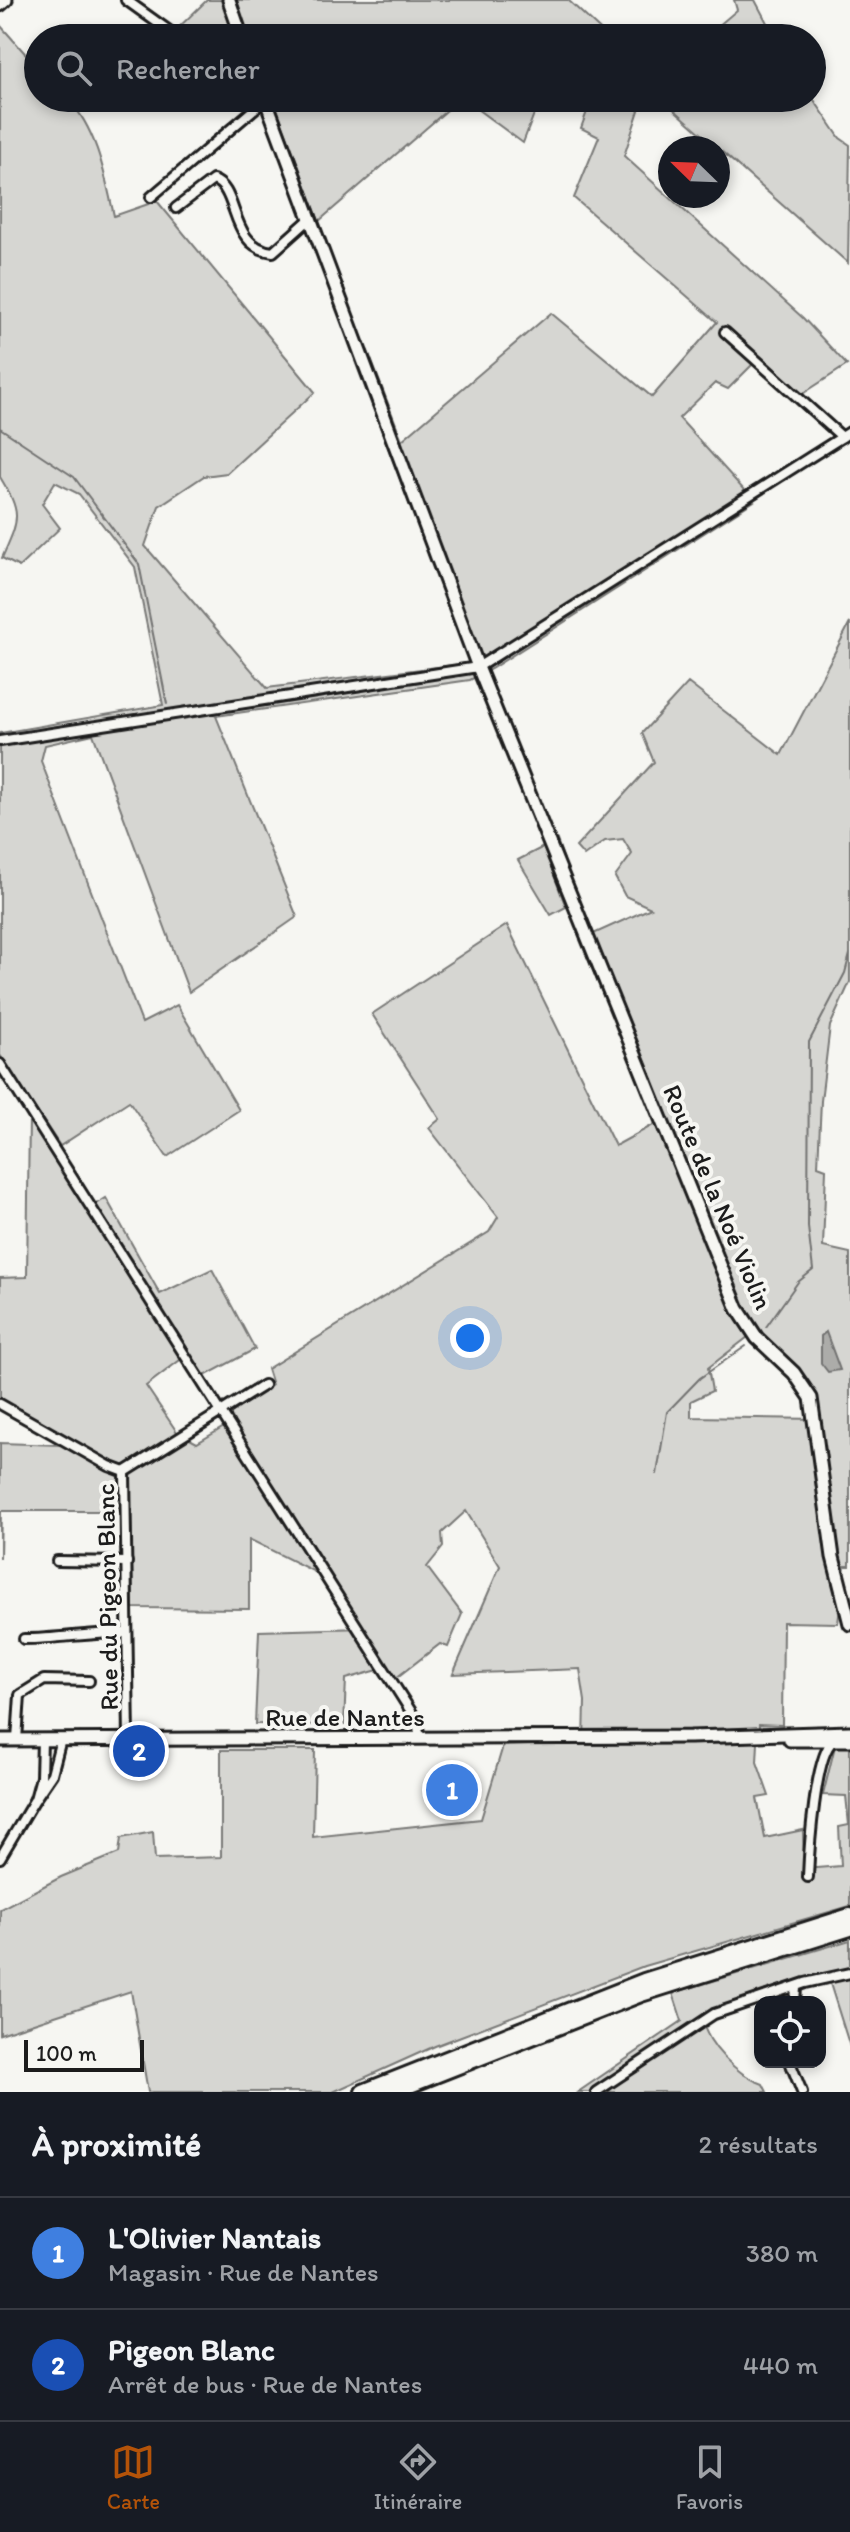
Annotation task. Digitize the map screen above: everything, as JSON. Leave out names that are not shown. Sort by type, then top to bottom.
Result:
[{"type":"highway","points":[[363,2092],[644,1981],[850,1916]]},
{"type":"highway","points":[[392,2092],[655,1989],[850,1928]]},
{"type":"street","points":[[0,5],[6,0]]},
{"type":"street","points":[[126,0],[159,24]]},
{"type":"street","points":[[229,0],[237,24]]},
{"type":"street","points":[[151,197],[249,112]]},
{"type":"street","name":"Route de la Noé Violin","points":[[270,112],[478,667],[738,1309],[757,1338],[794,1373],[811,1398],[833,1557],[850,1624]]},
{"type":"street","points":[[176,208],[213,180],[221,182],[229,195],[232,214],[247,236],[262,251],[273,252],[311,218]]},
{"type":"street","points":[[0,741],[478,667],[846,435],[725,332]]},
{"type":"street","points":[[0,1064],[417,1721],[420,1739]]},
{"type":"street","name":"Rue du Pigeon Blanc","points":[[129,1739],[125,1472],[264,1385]]},
{"type":"street","points":[[0,1404],[16,1416],[125,1472]]},
{"type":"street","points":[[57,1561],[127,1562]]},
{"type":"street","points":[[24,1639],[64,1639],[81,1632],[127,1633]]},
{"type":"street","points":[[17,1740],[20,1695],[44,1680],[89,1681]]},
{"type":"street","name":"Rue de Nantes","points":[[0,1740],[690,1737],[831,1740]]},
{"type":"street","points":[[0,1858],[52,1774],[61,1739]]},
{"type":"street","points":[[35,1799],[41,1777],[42,1740]]},
{"type":"street","points":[[808,1877],[821,1769],[831,1740]]},
{"type":"street","points":[[596,2092],[714,2014],[850,1973]]},
{"type":"street","points":[[795,1996],[796,1987]]},
{"type":"street","points":[[792,2068],[802,2092]]},
{"type":"shaded area","points":[[207,0],[568,0],[594,24],[182,24]]},
{"type":"shaded area","points":[[734,0],[755,0],[768,24],[720,24],[737,10]]},
{"type":"shaded area","points":[[0,25],[24,52],[24,112],[78,112],[93,138],[114,216],[157,201],[315,392],[227,473],[204,476],[159,506],[145,546],[267,688],[470,663],[355,361],[368,351],[402,440],[551,313],[652,397],[717,322],[574,198],[599,137],[581,128],[587,112],[638,112],[624,156],[658,187],[658,208],[681,208],[803,318],[847,365],[793,400],[754,363],[728,389],[715,383],[679,418],[754,501],[491,669],[470,680],[216,716],[297,917],[189,992],[93,734],[45,745],[41,761],[142,1023],[177,1005],[239,1110],[167,1157],[129,1101],[60,1146],[0,1055],[0,733],[163,705],[135,567],[79,494],[55,482],[42,504],[60,528],[19,567],[2,558],[15,525],[12,500],[0,477]]},
{"type":"shaded area","points":[[278,112],[445,112],[319,221]]},
{"type":"shaded area","points":[[481,112],[535,112],[523,143]]},
{"type":"shaded area","points":[[677,112],[822,112],[840,138],[850,145],[848,263],[730,159],[730,136],[704,136]]},
{"type":"shaded area","points":[[850,623],[850,982],[830,1026],[821,1101],[818,1166],[826,1169],[823,1247],[850,1253],[850,1566],[845,1566],[838,1623],[783,1622],[782,1725],[759,1724],[757,1762],[769,1796],[757,1798],[765,1838],[803,1830],[804,1869],[841,1866],[839,1827],[849,1825],[846,1796],[823,1795],[835,1746],[850,1745],[850,1906],[644,1966],[435,2046],[333,2092],[148,2092],[131,1991],[0,2034],[0,1909],[61,1877],[119,1853],[121,1838],[153,1832],[155,1859],[221,1857],[221,1750],[315,1750],[313,1837],[481,1819],[503,1746],[584,1743],[585,1701],[580,1669],[453,1674],[500,1566],[466,1511],[442,1533],[443,1547],[427,1567],[462,1614],[448,1647],[440,1644],[396,1678],[389,1667],[346,1679],[344,1725],[255,1724],[259,1631],[364,1628],[335,1582],[249,1539],[249,1609],[133,1608],[131,1511],[1,1511],[0,1558],[0,1443],[60,1445],[63,1436],[0,1398],[0,1278],[27,1277],[29,1118],[87,1210],[106,1198],[160,1294],[212,1269],[255,1349],[203,1377],[188,1354],[146,1386],[177,1432],[197,1443],[234,1421],[230,1414],[272,1385],[267,1369],[489,1232],[498,1217],[429,1128],[440,1119],[372,1014],[507,925],[615,1146],[657,1123],[580,940],[651,908],[625,896],[615,877],[632,854],[623,839],[605,841],[584,856],[576,847],[654,762],[642,733],[688,683],[781,755]],"holes":[[[757,1330],[798,1369],[812,1390],[820,1419],[691,1417],[691,1401],[712,1391],[708,1368]]]},
{"type":"shaded area","points":[[557,840],[564,860],[552,870],[566,907],[551,915],[518,860]]},
{"type":"shaded area","points":[[826,1332],[840,1370],[828,1372],[821,1363],[821,1336]]},
{"type":"shaded area","points":[[850,1940],[850,2047],[827,1974],[743,1999],[702,2016],[709,2037],[724,2057],[743,2074],[763,2084],[767,2092],[578,2092],[682,2021],[673,1993]]},
{"type":"waterway","points":[[0,428],[74,477],[139,564],[167,704]]},
{"type":"waterway","points":[[766,1327],[798,1282],[813,1270],[808,1227],[809,1042],[845,973],[850,954]]},
{"type":"waterway","points":[[657,1474],[667,1412],[700,1378],[746,1346]]},
{"type":"place","name":"Pigeon Blanc","points":[[139,1751]]},
{"type":"place","name":"L'Olivier Nantais","points":[[452,1790]]}]
